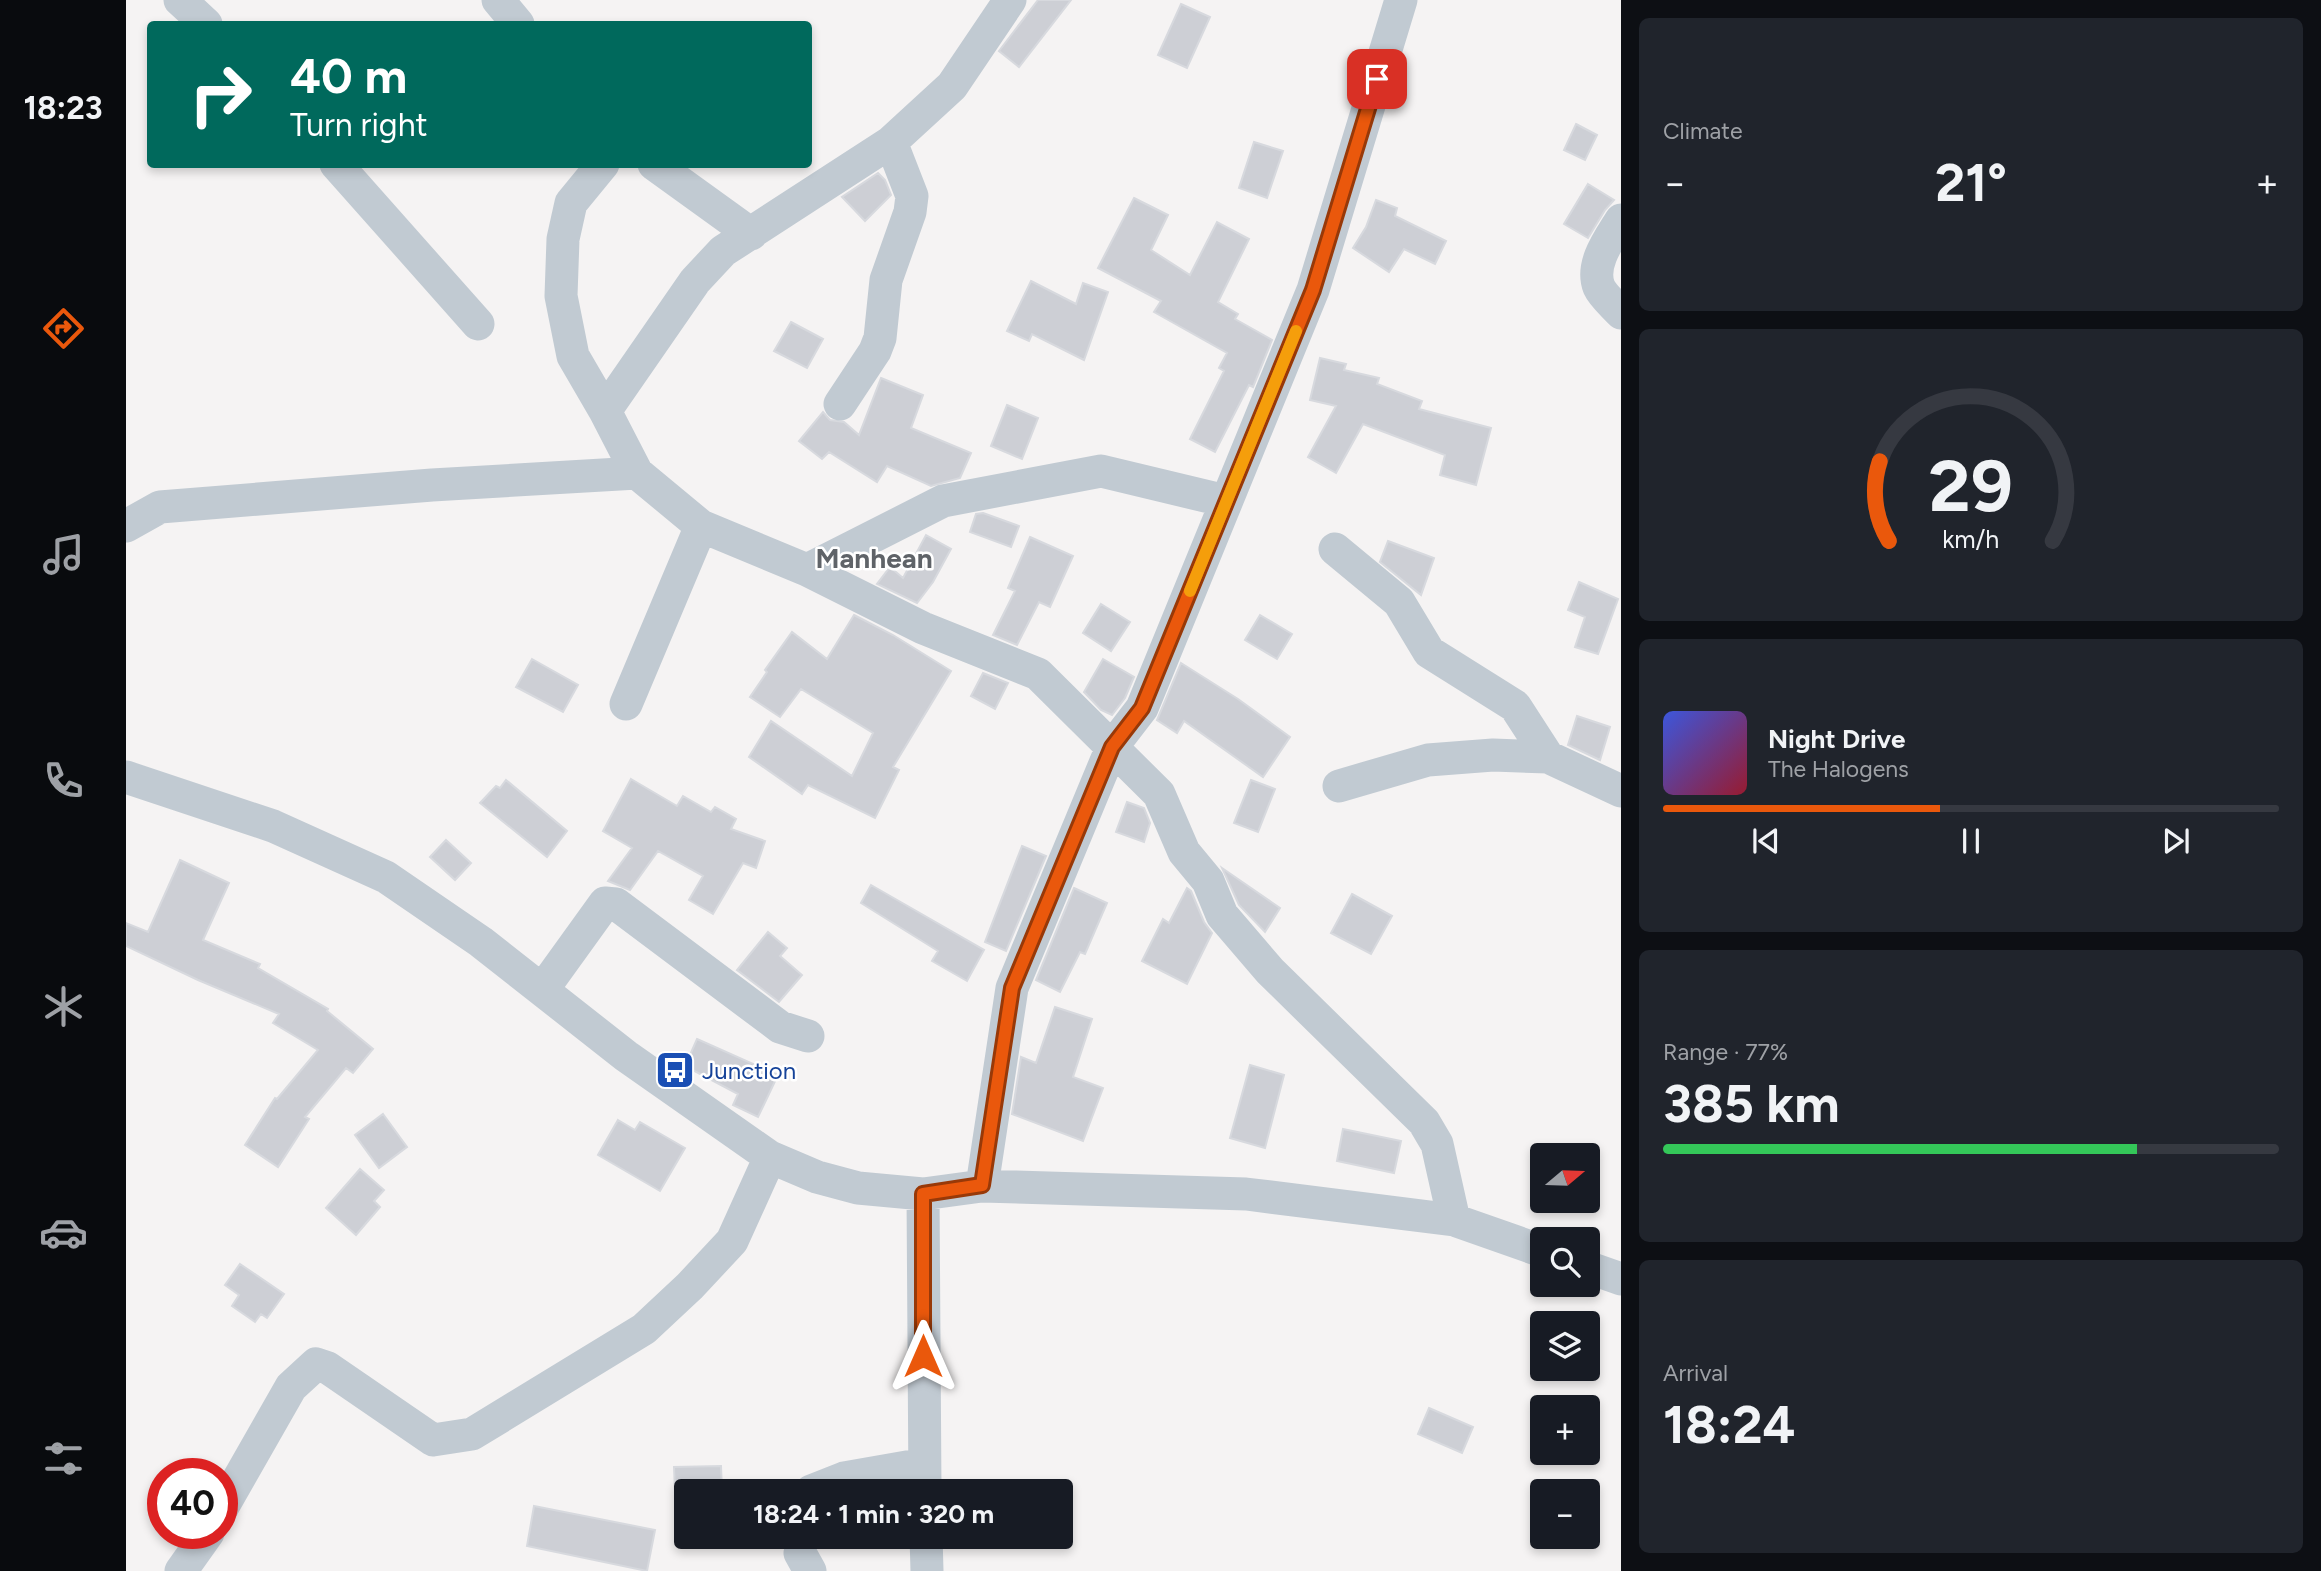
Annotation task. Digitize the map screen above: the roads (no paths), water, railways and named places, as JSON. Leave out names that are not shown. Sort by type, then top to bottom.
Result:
[{"type":"street","points":[[180,0],[203,21]]},
{"type":"street","points":[[498,0],[516,21]]},
{"type":"street","points":[[606,411],[695,281],[723,251],[891,142],[952,86],[1010,0]]},
{"type":"street","points":[[982,1185],[1012,988],[1112,747],[1142,708],[1313,290],[1401,0]]},
{"type":"street","points":[[840,404],[875,351],[880,338],[886,280],[910,212],[912,196],[891,142]]},
{"type":"street","points":[[340,168],[478,324]]},
{"type":"street","points":[[600,168],[571,203],[563,239],[561,296],[573,356],[606,411],[637,473],[701,526],[807,570],[923,628],[1038,674],[1159,794],[1184,852],[1208,881],[1222,915],[1270,971],[1424,1122],[1437,1144],[1454,1220]]},
{"type":"street","points":[[660,168],[751,234]]},
{"type":"street","points":[[1621,219],[1602,253],[1596,275],[1600,290],[1621,313]]},
{"type":"street","points":[[807,570],[943,501],[1101,471],[1226,501]]},
{"type":"street","points":[[126,526],[160,507],[432,485],[637,473]]},
{"type":"street","points":[[626,704],[701,526]]},
{"type":"street","points":[[1335,549],[1399,602],[1429,652],[1515,706],[1548,757]]},
{"type":"street","points":[[1339,786],[1428,760],[1493,755],[1548,757],[1621,791]]},
{"type":"street","points":[[126,777],[273,826],[386,877],[481,942],[626,1056],[770,1157],[817,1177],[858,1188],[923,1194],[982,1185],[1246,1194],[1454,1220],[1530,1247]]},
{"type":"street","points":[[542,989],[604,903],[616,904],[780,1027],[808,1036]]},
{"type":"street","points":[[238,1480],[291,1387],[316,1364],[328,1368],[433,1440],[472,1434],[644,1329],[690,1286],[732,1241],[770,1157]]},
{"type":"street","points":[[841,1479],[924,1478],[923,1194]]},
{"type":"street","points":[[1600,1272],[1621,1279]]},
{"type":"street","points":[[181,1571],[197,1549]]},
{"type":"street","points":[[926,1549],[927,1571]]},
{"type":"place","name":"Junction","points":[[675,1070]]},
{"type":"district","name":"Manhean","points":[[874,558]]}]
